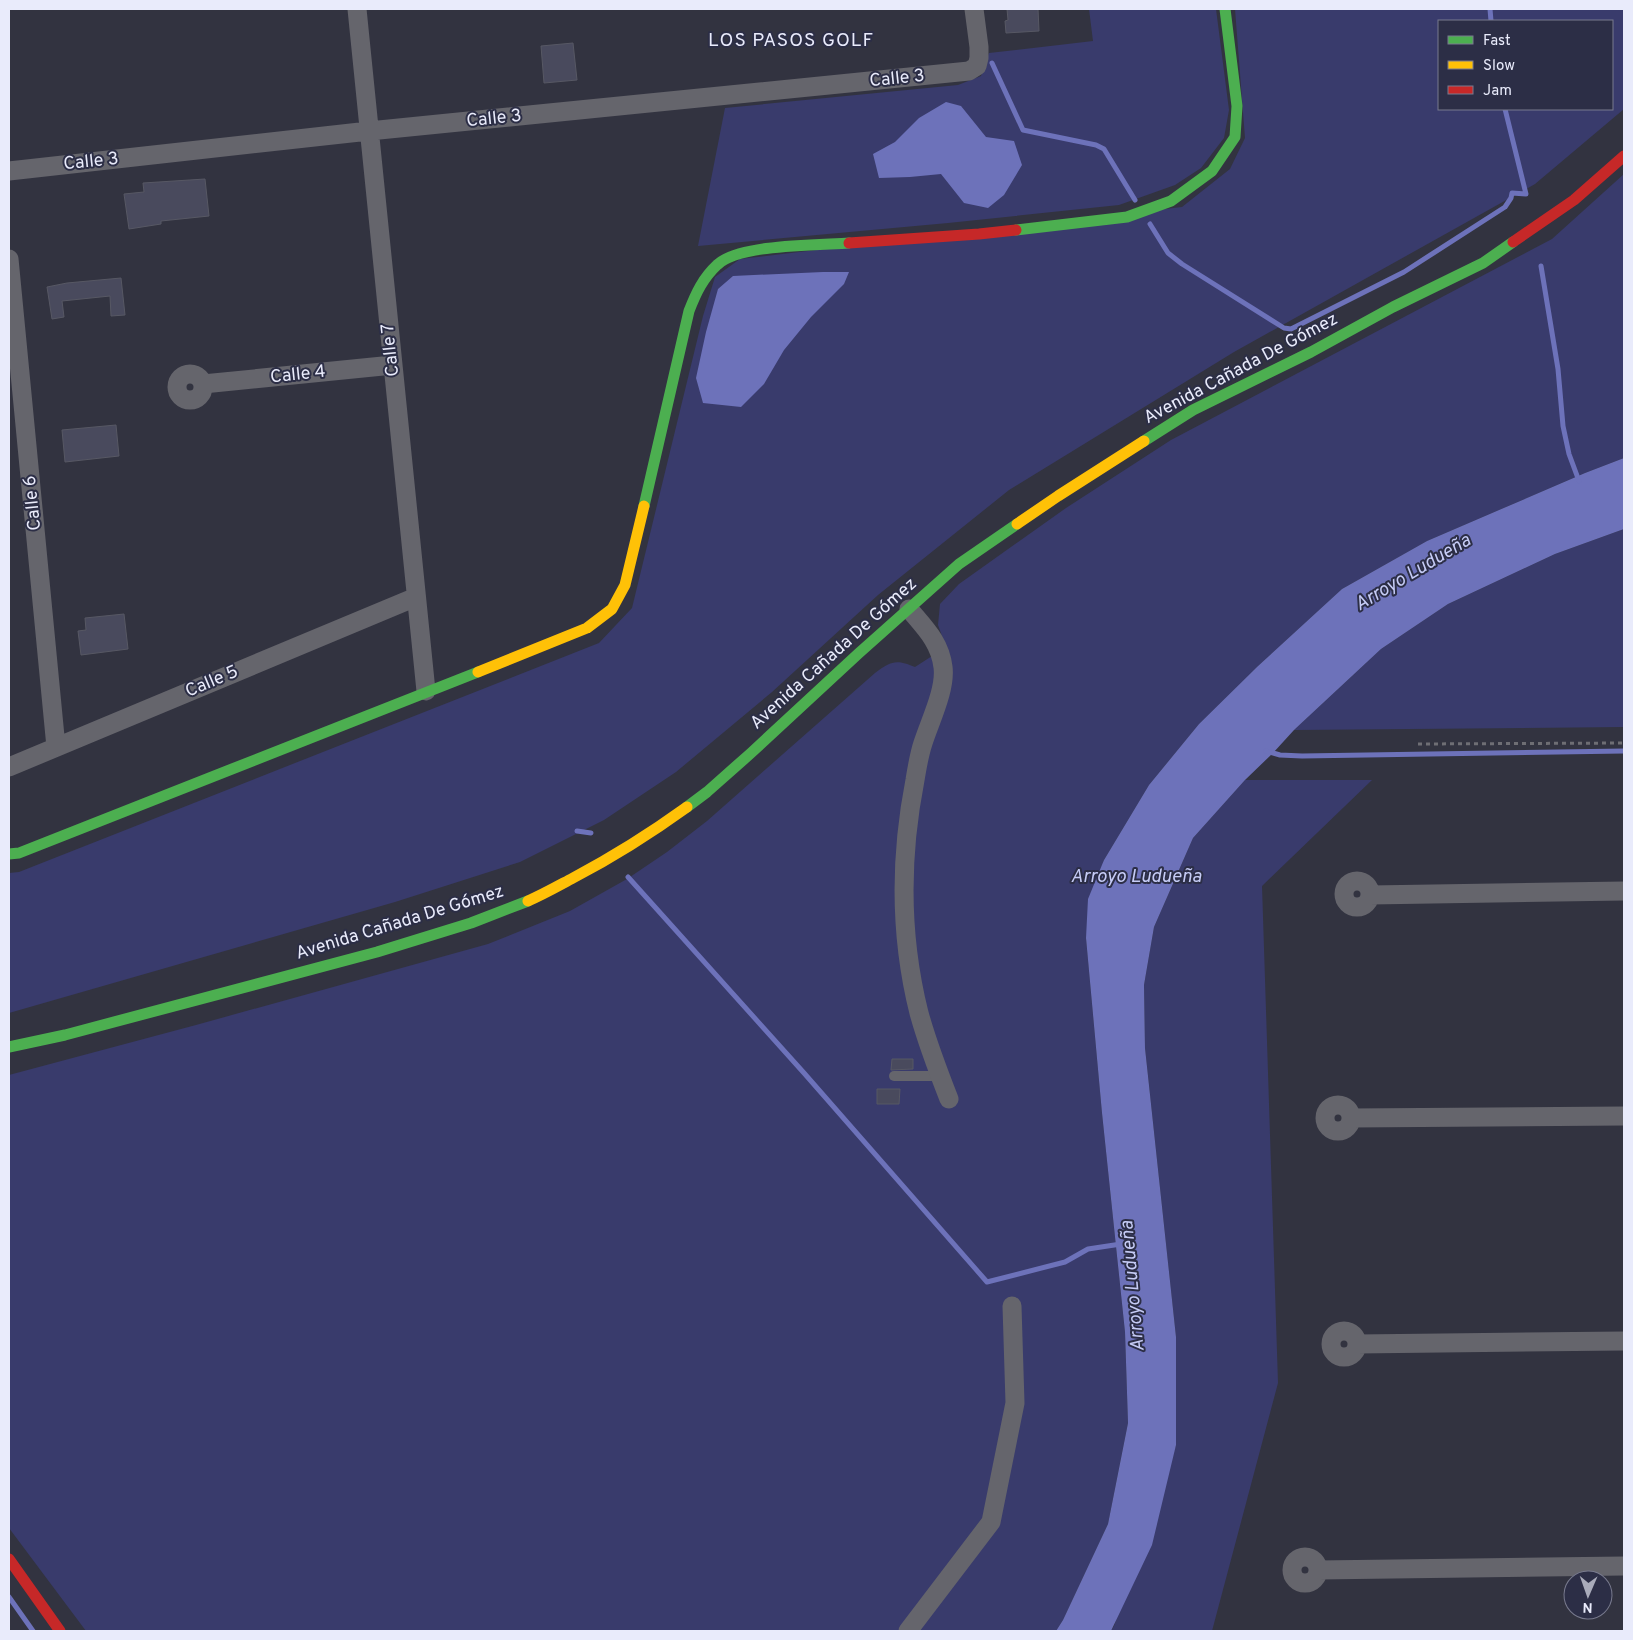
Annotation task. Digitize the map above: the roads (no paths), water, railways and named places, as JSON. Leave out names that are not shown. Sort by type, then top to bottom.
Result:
[{"type":"street","name":"Calle 7","points":[[357,9],[426,691]]},
{"type":"street","name":"Calle 3","points":[[9,170],[369,131],[953,74],[969,71],[977,66],[979,58],[974,9]]},
{"type":"street","points":[[9,854],[19,853],[102,821],[587,628],[612,609],[625,585],[690,310],[700,284],[718,263],[742,252],[784,247],[979,234],[1127,217],[1171,200],[1212,171],[1235,137],[1236,106],[1225,9]]},
{"type":"street","name":"Avenida Cañada De Gómez","points":[[9,1048],[84,1030],[377,952],[472,923],[540,896],[609,858],[655,830],[707,792],[959,564],[1058,496],[1193,410],[1311,352],[1393,307],[1483,263],[1574,200],[1624,156]]},
{"type":"street","name":"Calle 6","points":[[9,259],[56,747]]},
{"type":"street","name":"Calle 4","points":[[203,384],[393,366]]},
{"type":"street","name":"Calle 5","points":[[9,767],[416,597]]},
{"type":"street","points":[[909,609],[937,644],[943,668],[941,690],[922,746],[906,841],[904,900],[908,958],[919,1012],[929,1046],[949,1099]]},
{"type":"street","points":[[1370,894],[1624,891]]},
{"type":"street","points":[[1351,1118],[1624,1116]]},
{"type":"street","points":[[908,1631],[991,1522],[1015,1403],[1012,1306]]},
{"type":"street","points":[[1357,1344],[1624,1341]]},
{"type":"street","points":[[9,1559],[60,1631]]},
{"type":"street","points":[[1318,1570],[1624,1566]]},
{"type":"lane","points":[[894,1076],[940,1076]]},
{"type":"water","points":[[946,102],[961,106],[986,137],[1014,141],[1022,165],[1004,195],[988,208],[964,203],[941,174],[879,178],[873,154],[895,142],[919,118]]},
{"type":"water","points":[[849,272],[844,284],[811,317],[784,350],[764,384],[741,407],[703,403],[696,378],[718,289],[733,276]]},
{"type":"water","name":"Arroyo Ludueña","points":[[1624,458],[1624,529],[1555,554],[1448,604],[1381,649],[1294,730],[1245,780],[1193,838],[1154,927],[1144,985],[1145,1048],[1176,1337],[1176,1445],[1152,1545],[1111,1631],[1056,1631],[1108,1524],[1128,1423],[1125,1332],[1086,938],[1088,899],[1104,860],[1149,785],[1199,724],[1258,666],[1342,589],[1427,541]]},
{"type":"waterway","points":[[1490,9],[1491,20]]},
{"type":"waterway","points":[[992,63],[1023,130],[1096,145],[1104,149],[1135,200]]},
{"type":"waterway","points":[[1150,224],[1168,253],[1182,264],[1284,328],[1291,329],[1404,272],[1505,207],[1512,193],[1526,194],[1505,110]]},
{"type":"waterway","points":[[1541,266],[1558,369],[1563,426],[1569,454],[1579,481]]},
{"type":"waterway","points":[[1266,751],[1280,755],[1302,756],[1624,751]]},
{"type":"waterway","points":[[577,831],[591,833]]},
{"type":"waterway","points":[[628,877],[804,1073],[987,1282],[1065,1262],[1088,1249],[1121,1244]]},
{"type":"waterway","points":[[9,1597],[33,1631]]},
{"type":"district","name":"LOS PASOS GOLF","points":[[791,41]]}]
